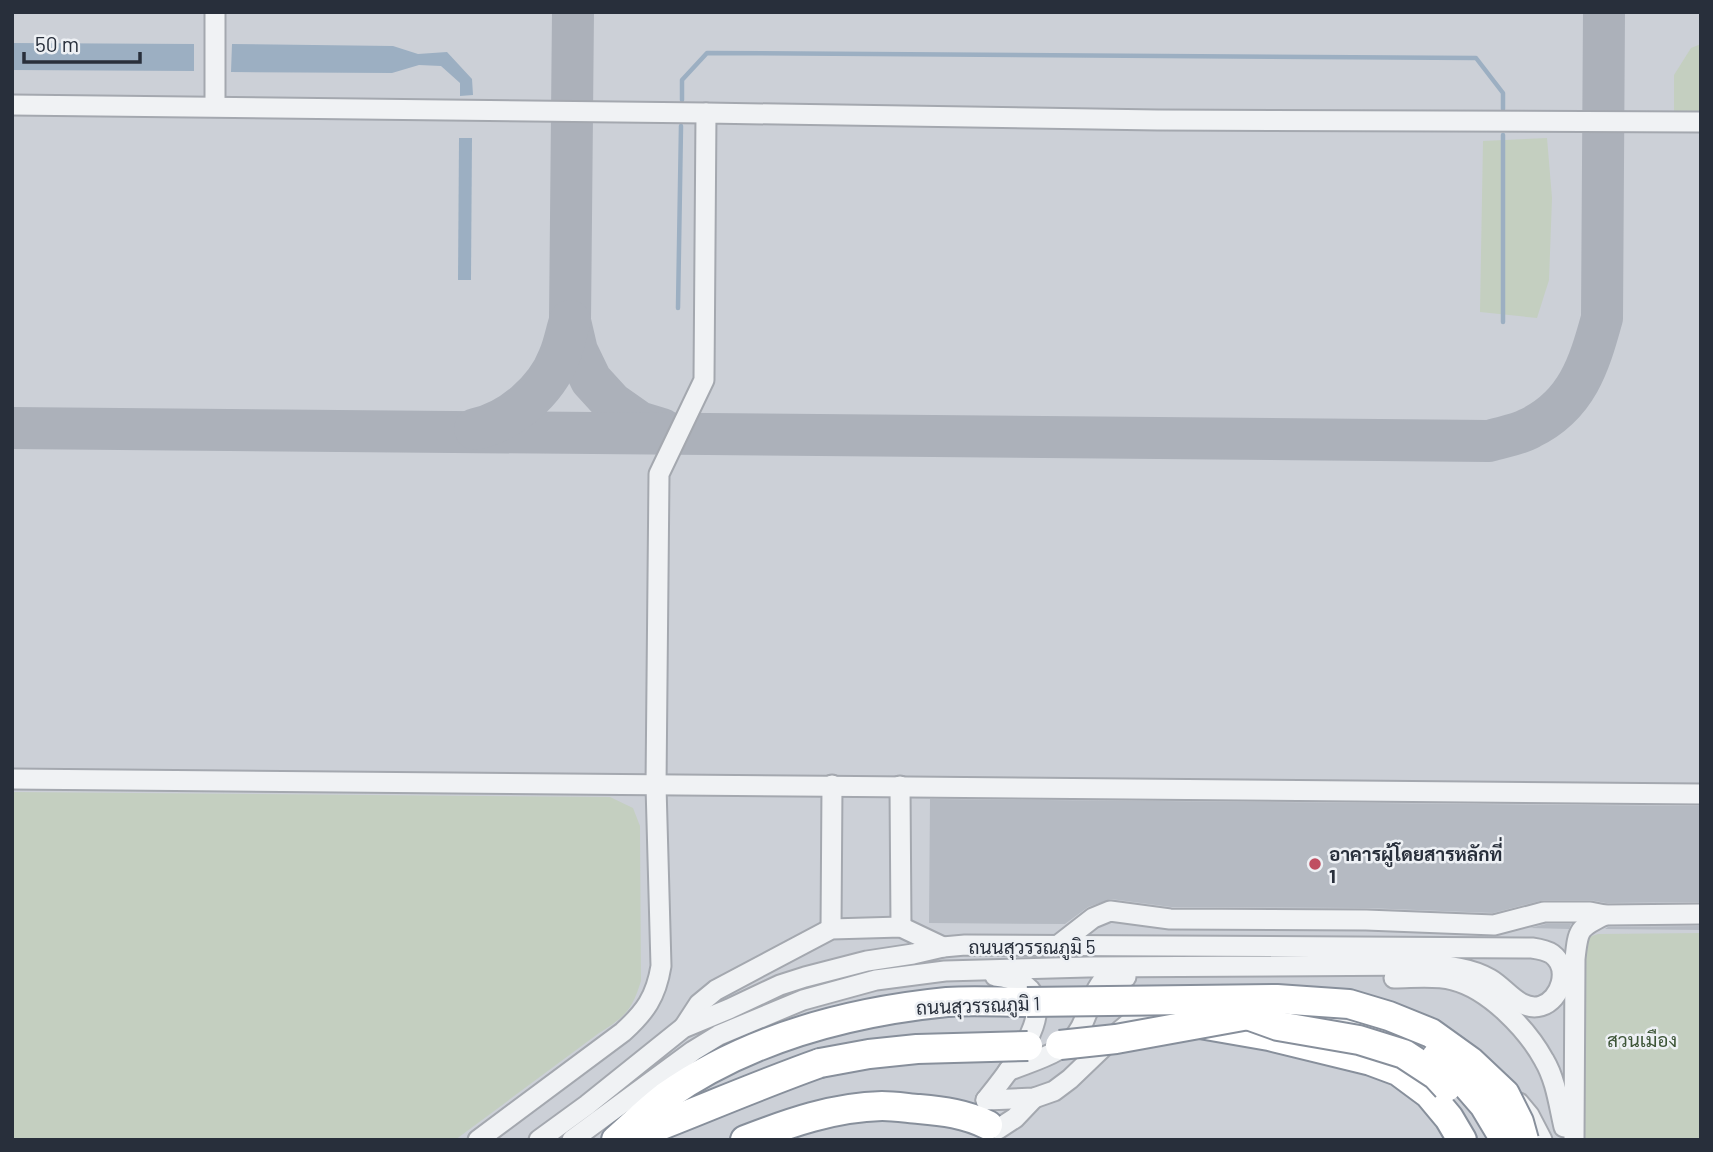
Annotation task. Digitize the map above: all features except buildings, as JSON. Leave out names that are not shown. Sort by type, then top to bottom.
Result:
[{"type":"highway","name":"ถนนสุวรรณภูมิ 1","points":[[622,1140],[755,1086],[820,1063],[917,1049],[1074,1044],[1116,1039],[1204,1012],[1277,999],[1349,1004],[1390,1016],[1431,1033],[1471,1061],[1505,1094],[1519,1122],[1524,1140]]},
{"type":"highway","name":"ถนนสุวรรณภูมิ 1","points":[[616,1140],[663,1098],[709,1069],[750,1049],[808,1028],[878,1011],[949,1002],[1067,1003],[1204,1012],[1267,1011],[1319,1014],[1359,1021],[1400,1035],[1451,1067],[1484,1105],[1505,1140]]},
{"type":"highway","name":"ถนนสุวรรณภูมิ 1","points":[[1204,1012],[1269,1036],[1371,1061],[1398,1071],[1429,1094],[1449,1118],[1462,1140]]},
{"type":"highway","name":"ถนนสุวรรณภูมิ 1","points":[[1204,1012],[1359,1040],[1404,1054],[1436,1075],[1458,1098],[1482,1140]]},
{"type":"highway","points":[[745,1140],[803,1119],[848,1109],[883,1106],[932,1110],[996,1123]]},
{"type":"street","points":[[215,12],[215,106]]},
{"type":"street","points":[[12,105],[1171,120],[1701,122]]},
{"type":"street","points":[[478,1140],[623,1032],[640,1016],[659,983],[661,966],[656,786],[659,474],[704,380],[706,113]]},
{"type":"street","points":[[12,779],[1701,793]]},
{"type":"street","points":[[831,929],[832,785]]},
{"type":"street","points":[[900,786],[901,927]]},
{"type":"street","points":[[1057,946],[1093,918],[1110,911],[1170,919],[1366,920],[1494,925],[1544,912],[1701,914]]},
{"type":"street","name":"ถนนสุวรรณภูมิ 5","points":[[572,1140],[693,1051],[728,1031],[803,1000],[876,980],[945,971],[1088,967],[1453,966],[1491,979],[1520,1003],[1532,1007],[1552,1000],[1568,984],[1578,935],[1597,914]]},
{"type":"street","points":[[683,1028],[699,1004],[716,990],[831,929],[901,927],[943,947]]},
{"type":"street","name":"ถนนสุวรรณภูมิ 5","points":[[539,1140],[683,1028],[780,985],[805,977],[867,961],[943,947],[1532,948],[1546,951],[1558,959],[1568,984]]},
{"type":"street","name":"ถนนสุวรรณภูมิ 5","points":[[945,971],[1009,977],[1021,982],[1032,992],[1036,1001],[1037,1017],[1030,1039],[1009,1071],[996,1123]]},
{"type":"street","points":[[1009,1071],[1073,1040],[1081,1028],[1099,985],[1105,978],[1454,980],[1481,993],[1525,1033],[1545,1061],[1567,1136]]},
{"type":"street","points":[[1567,1136],[1568,984]]},
{"type":"street","points":[[996,1123],[1034,1098],[1062,1085],[1133,1020],[1146,1017],[1214,1017],[1389,1023],[1408,1029],[1490,1074],[1529,1115],[1542,1140]]},
{"type":"street","points":[[996,1123],[1015,1118],[1034,1098]]},
{"type":"shaded area","points":[[12,12],[1701,12],[1701,1140],[12,1140]]},
{"type":"green space","points":[[1701,44],[1701,113],[1674,113],[1674,75],[1691,48]]},
{"type":"green space","points":[[1547,138],[1552,198],[1549,280],[1537,318],[1480,312],[1483,141]]},
{"type":"green space","points":[[12,792],[610,797],[633,808],[640,826],[641,981],[631,1006],[621,1017],[455,1140],[12,1140]]},
{"type":"green space","name":"สวนเมือง","points":[[1701,933],[1701,1140],[1582,1140],[1586,938],[1598,934]]},
{"type":"water","points":[[12,43],[194,44],[194,71],[12,70]]},
{"type":"water","points":[[232,44],[393,46],[418,54],[447,52],[472,79],[473,95],[460,96],[460,83],[441,66],[419,65],[392,73],[231,72]]},
{"type":"water","points":[[459,138],[472,138],[471,280],[458,280]]},
{"type":"waterway","points":[[682,100],[682,80],[707,53],[1476,58],[1503,93],[1503,109]]},
{"type":"waterway","points":[[678,308],[681,126]]},
{"type":"waterway","points":[[1503,135],[1503,322]]},
{"type":"taxiway","points":[[573,12],[570,321],[577,351],[591,380],[612,403],[639,422],[662,429]]},
{"type":"taxiway","points":[[12,428],[1489,441],[1510,436],[1546,419],[1570,395],[1586,367],[1602,318],[1604,12]]},
{"type":"taxiway","points":[[475,429],[501,420],[536,393],[553,370],[570,321]]},
{"type":"place","name":"อาคารผู้โดยสารหลักที่ 1","points":[[1315,864]]}]
